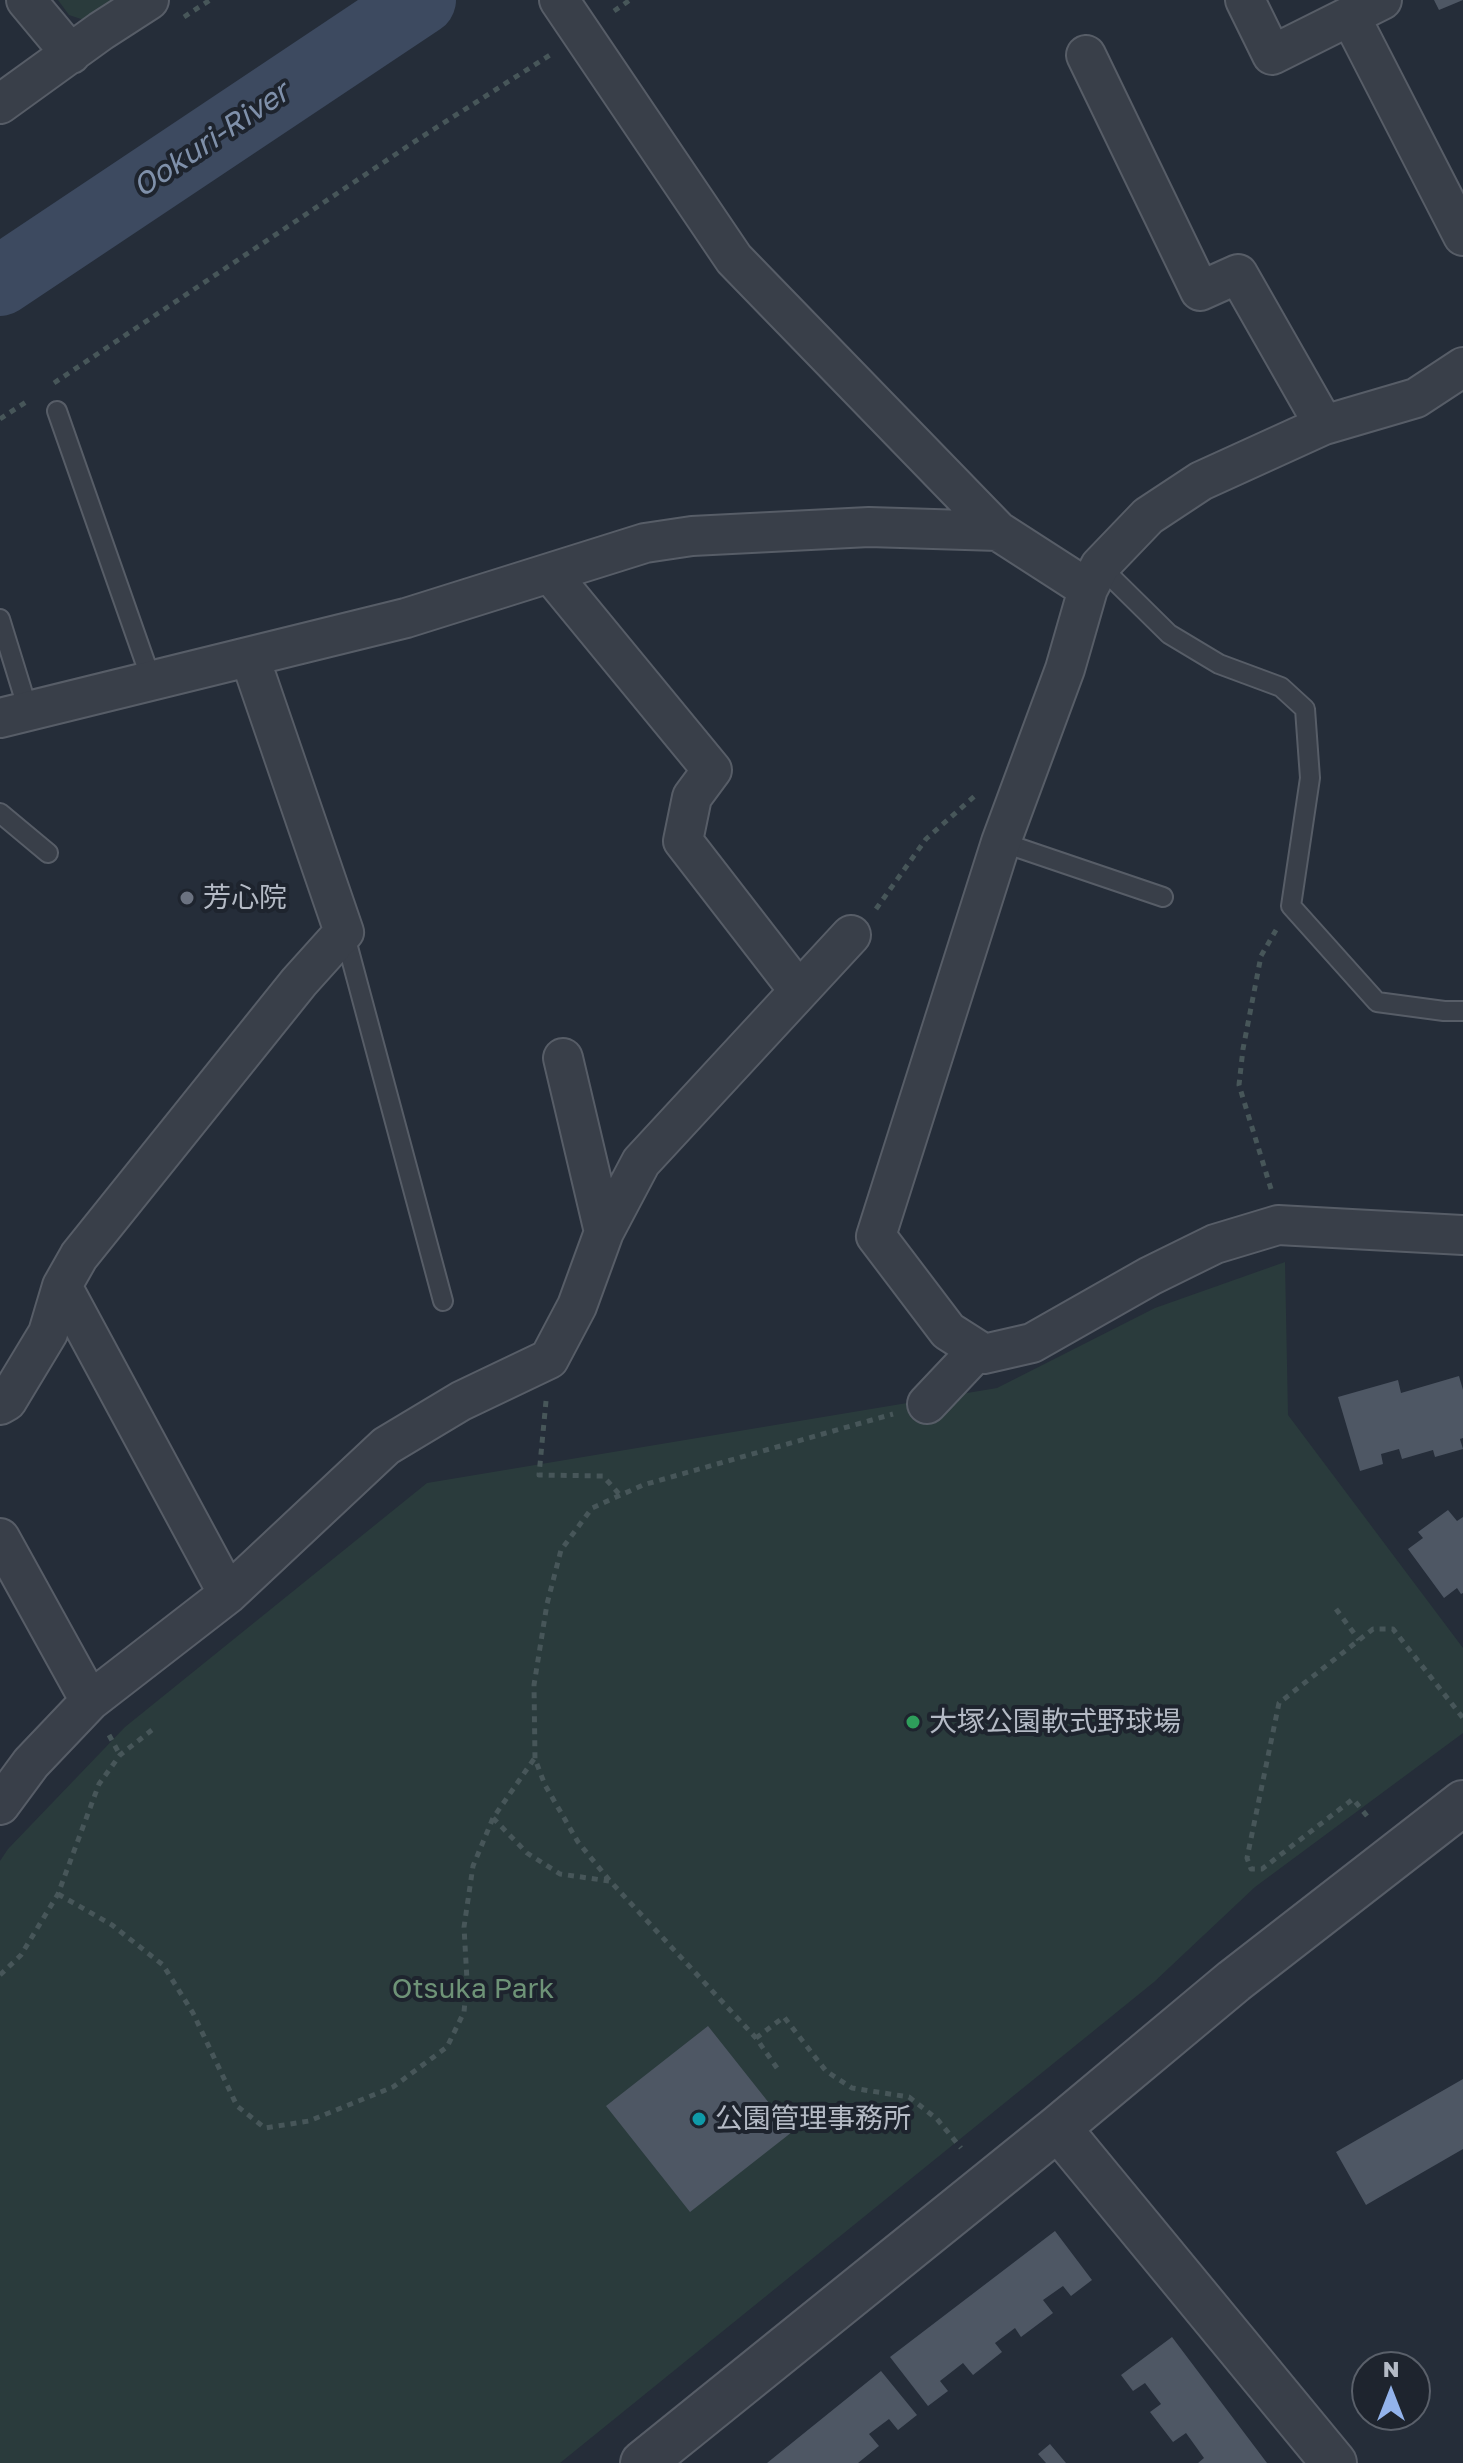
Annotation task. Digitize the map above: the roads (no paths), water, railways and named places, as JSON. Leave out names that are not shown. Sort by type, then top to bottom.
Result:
[{"type":"street","points":[[26,0],[71,54]]},
{"type":"street","points":[[0,104],[149,0]]},
{"type":"street","points":[[1245,0],[1272,55],[1366,8],[1463,236]]},
{"type":"street","points":[[572,19],[734,259],[998,531],[1094,577]]},
{"type":"street","points":[[1086,55],[1200,291],[1238,274],[1324,425]]},
{"type":"street","points":[[1463,367],[1416,398],[1324,425],[1201,481],[1148,516],[1094,577],[1065,669],[1001,842],[876,1236],[948,1331],[984,1354],[1032,1343],[1150,1276],[1215,1244],[1278,1225],[1463,1235]]},
{"type":"street","points":[[14,714],[406,618],[645,543],[692,536],[869,527],[998,531]]},
{"type":"street","points":[[550,573],[712,770],[692,797],[683,841],[799,991]]},
{"type":"street","points":[[0,1405],[7,1401],[48,1333],[62,1286],[79,1256],[299,982],[344,932],[250,658]]},
{"type":"street","points":[[0,1805],[31,1763],[90,1701],[228,1594],[386,1446],[461,1401],[549,1359],[577,1306],[604,1232],[641,1162],[851,935]]},
{"type":"street","points":[[563,1058],[604,1232]]},
{"type":"street","points":[[62,1286],[228,1594]]},
{"type":"street","points":[[927,1404],[977,1351]]},
{"type":"street","points":[[0,1538],[90,1701]]},
{"type":"street","points":[[643,2463],[1058,2128],[1234,1981],[1463,1803]]},
{"type":"street","points":[[1058,2128],[1334,2463]]},
{"type":"lane","points":[[57,411],[151,679]]},
{"type":"lane","points":[[1094,577],[1169,634],[1219,664],[1281,687],[1305,709],[1310,778],[1291,906],[1377,1002],[1463,1011]]},
{"type":"lane","points":[[0,619],[14,714]]},
{"type":"lane","points":[[0,813],[48,853]]},
{"type":"lane","points":[[1001,842],[1163,897]]},
{"type":"lane","points":[[344,932],[443,1301]]},
{"type":"waterway","name":"Ookuri-River","points":[[0,281],[421,0]]},
{"type":"place","name":"芳心院","points":[[187,898]]},
{"type":"place","name":"大塚公園軟式野球場","points":[[913,1722]]},
{"type":"place","name":"公園管理事務所","points":[[699,2119]]},
{"type":"park label","name":"Otsuka Park","points":[[473,1989]]}]
